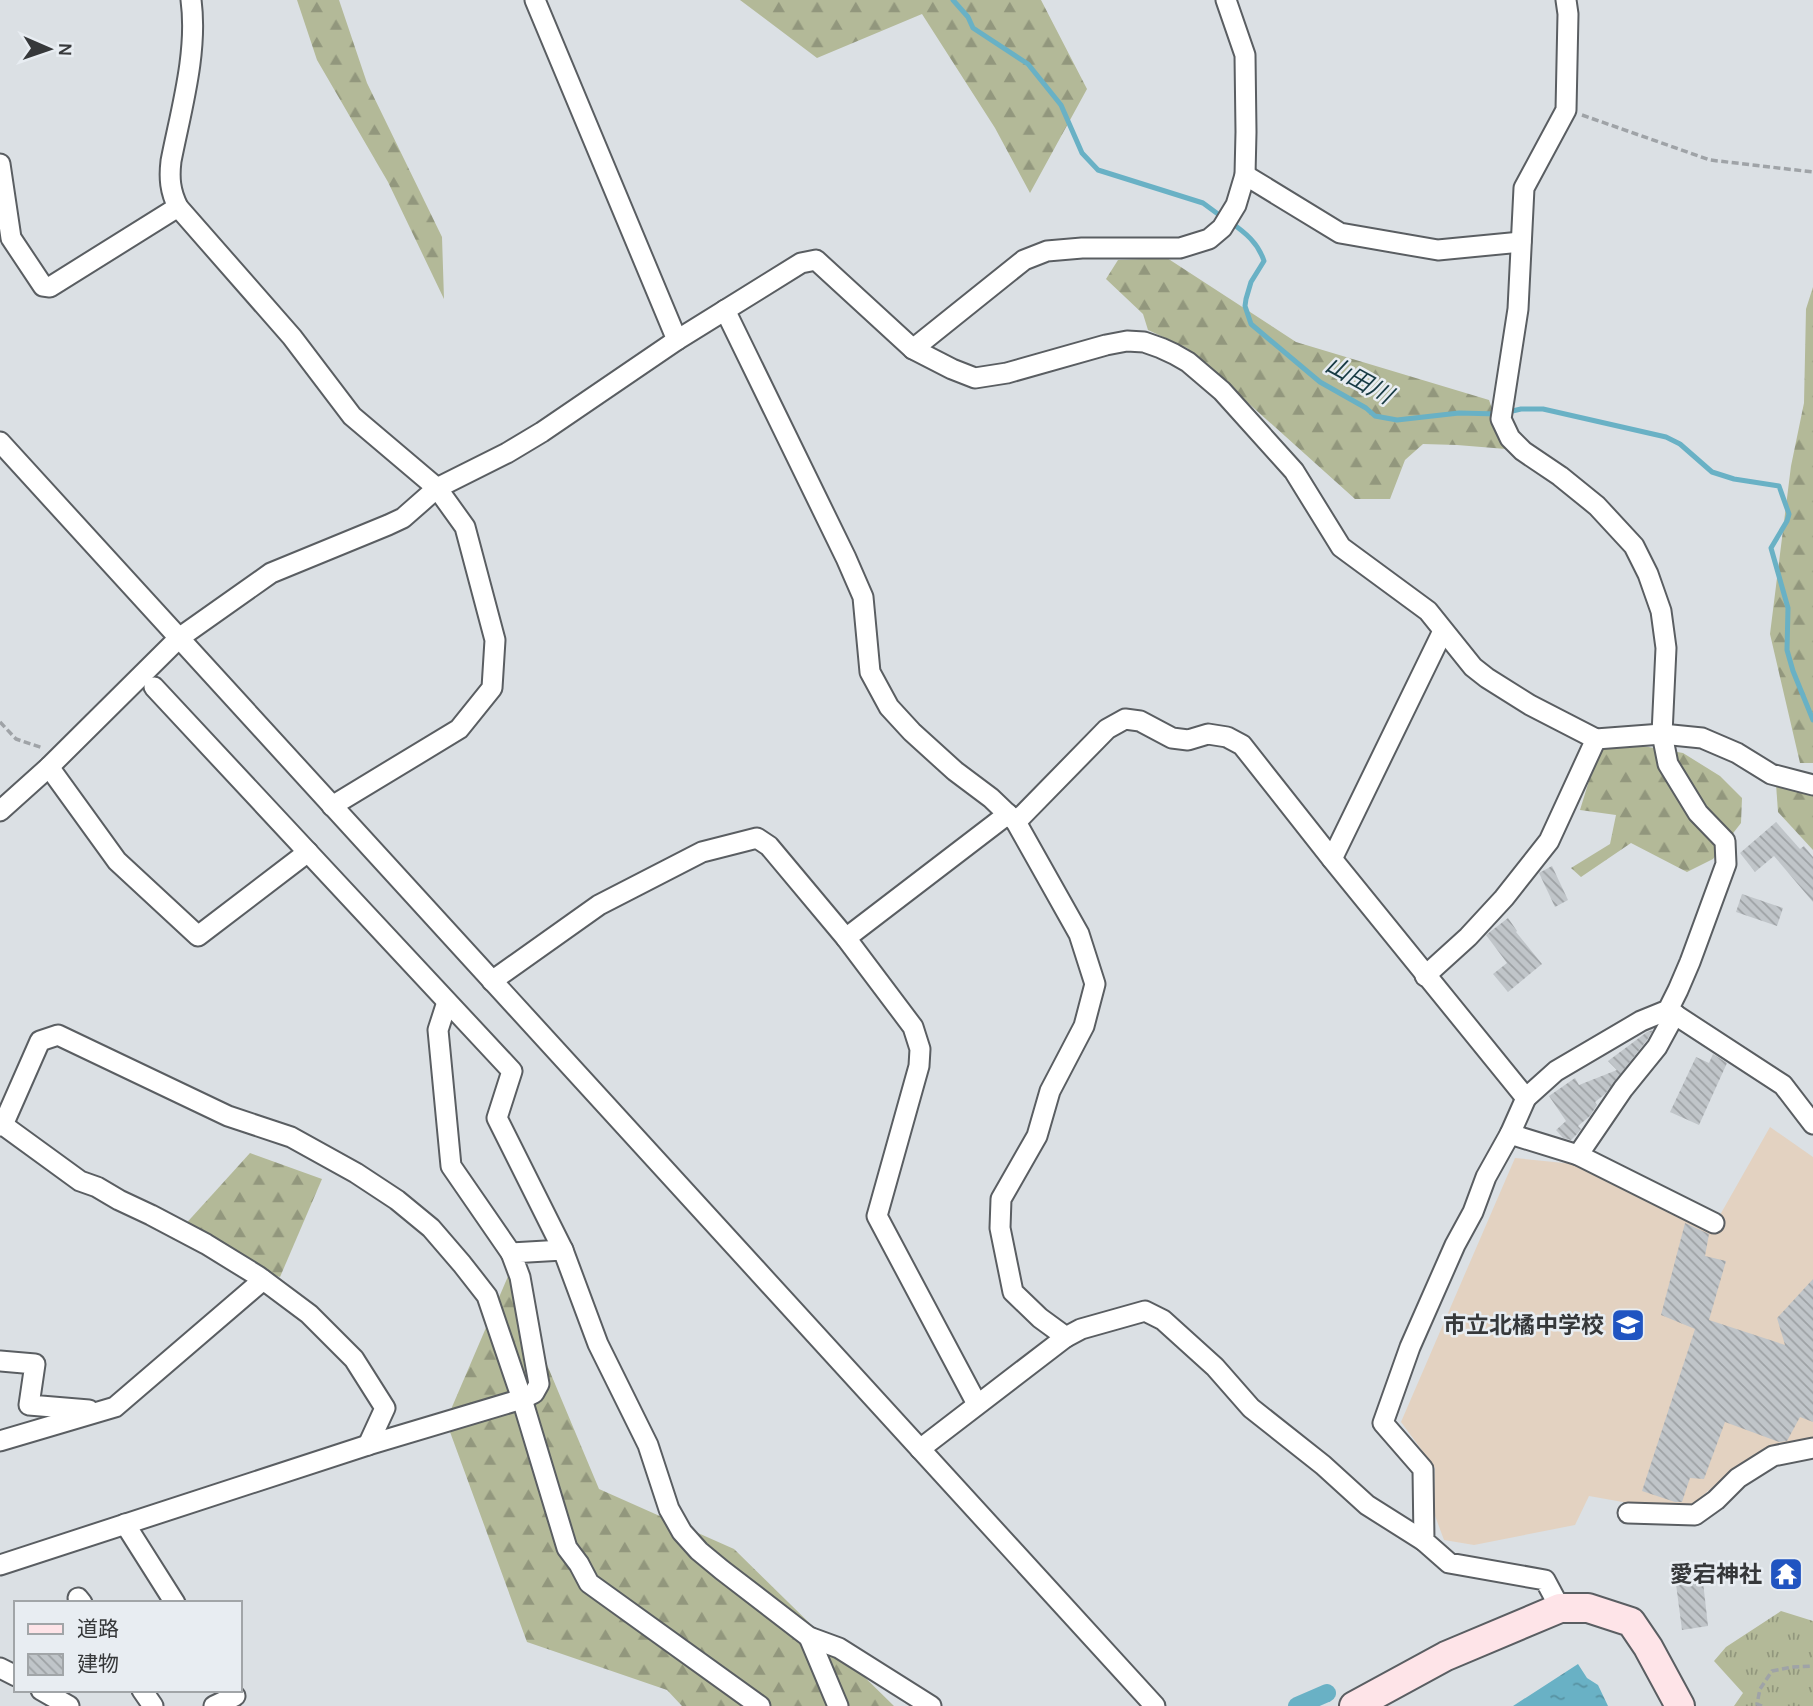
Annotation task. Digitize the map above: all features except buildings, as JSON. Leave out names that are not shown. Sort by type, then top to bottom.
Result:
[{"type":"street","points":[[191,0],[193,33],[169,177],[171,194],[178,207],[292,337],[352,416],[437,488],[465,527],[495,640],[492,688],[460,729],[332,806]]},
{"type":"street","points":[[535,0],[677,340]]},
{"type":"street","points":[[913,349],[1024,260],[1047,251],[1082,247],[1180,248],[1209,239],[1222,228],[1236,205],[1245,175],[1245,55],[1226,0]]},
{"type":"street","points":[[1566,0],[1566,110],[1524,188],[1518,309],[1501,419],[1510,438],[1522,451],[1597,506],[1634,546],[1648,574],[1661,611],[1666,648],[1662,734],[1668,764],[1699,813],[1725,841],[1727,864],[1657,1047],[1623,1089],[1578,1155]]},
{"type":"street","points":[[0,164],[12,238],[43,286],[50,287],[178,207]]},
{"type":"street","points":[[1245,175],[1339,233],[1438,250],[1521,242]]},
{"type":"street","points":[[0,811],[179,638],[271,573],[403,518],[437,488],[542,432],[677,340],[801,263],[816,260],[913,349],[975,378],[1007,373],[1127,341],[1144,342],[1174,354],[1188,362],[1222,391],[1293,471],[1341,547],[1428,611],[1473,667],[1487,678],[1530,705],[1595,739],[1662,734],[1702,738],[1737,753],[1771,774],[1813,785]]},
{"type":"street","points":[[725,310],[863,597],[870,672],[876,685],[889,707],[912,732],[1012,818],[1079,934],[1095,984],[1084,1026],[1050,1091],[1037,1136],[1001,1199],[1000,1228],[1013,1292],[1040,1318],[1066,1337]]},
{"type":"street","points":[[0,442],[1155,1706]]},
{"type":"street","points":[[1332,859],[1443,631]]},
{"type":"street","points":[[154,687],[512,1071],[497,1118],[563,1250],[598,1344],[648,1445],[669,1509],[682,1532],[707,1557],[809,1637],[839,1648],[931,1706]]},
{"type":"street","points":[[846,938],[1012,818],[1107,729],[1125,719],[1140,721],[1172,738],[1188,740],[1208,734],[1227,737],[1242,746],[1526,1098]]},
{"type":"street","points":[[1425,976],[1495,908],[1549,841],[1595,739]]},
{"type":"street","points":[[55,760],[117,861],[198,936],[308,852]]},
{"type":"street","points":[[492,981],[599,905],[702,852],[757,838],[769,846],[846,938],[913,1027],[920,1049],[919,1066],[877,1216],[977,1404]]},
{"type":"street","points":[[0,1565],[534,1393],[539,1384],[520,1277],[511,1253],[451,1166],[439,1030],[447,1002]]},
{"type":"street","points":[[1424,1541],[1423,1469],[1383,1423],[1410,1347],[1455,1245],[1473,1212],[1486,1177],[1526,1098],[1556,1071],[1641,1021],[1671,1012],[1783,1084],[1813,1124]]},
{"type":"street","points":[[368,1445],[385,1408],[354,1359],[309,1314],[263,1280],[206,1244],[97,1187],[80,1181],[1,1126],[40,1041],[58,1035],[228,1116],[291,1137],[356,1173],[397,1200],[431,1228],[487,1296],[522,1399],[567,1548],[589,1583],[760,1706]]},
{"type":"street","points":[[1510,1134],[1578,1155],[1714,1223]]},
{"type":"street","points":[[511,1253],[563,1250]]},
{"type":"street","points":[[0,1441],[115,1407],[263,1280]]},
{"type":"street","points":[[920,1449],[1066,1337],[1081,1329],[1145,1311],[1163,1320],[1215,1367],[1251,1408],[1324,1465],[1367,1505],[1424,1541],[1449,1563],[1545,1580],[1560,1608]]},
{"type":"street","points":[[0,1361],[35,1364],[29,1405],[101,1412]]},
{"type":"street","points":[[1628,1513],[1695,1516],[1738,1478],[1773,1456],[1813,1448]]},
{"type":"street","points":[[125,1524],[174,1601]]},
{"type":"street","points":[[1354,1706],[1446,1656],[1560,1608],[1588,1608],[1631,1622],[1680,1706]]},
{"type":"street","points":[[809,1637],[838,1706]]},
{"type":"street","points":[[44,1692],[69,1706]]},
{"type":"street","points":[[214,1706],[235,1698]]},
{"type":"path","points":[[1566,110],[1710,160],[1813,172]]},
{"type":"path","points":[[0,722],[16,739],[55,760]]},
{"type":"path","points":[[1757,1704],[1760,1689],[1772,1671],[1813,1666]]},
{"type":"path","points":[[1751,1706],[1762,1706]]},
{"type":"shaded area","name":"市立北橘中学校","points":[[1770,1127],[1813,1157],[1813,1444],[1765,1450],[1723,1478],[1690,1507],[1651,1507],[1589,1496],[1575,1525],[1474,1545],[1444,1540],[1434,1513],[1435,1468],[1401,1422],[1515,1158],[1574,1164],[1594,1170],[1710,1228]]},
{"type":"green space","points":[[297,0],[339,0],[367,83],[442,237],[444,299],[388,182],[317,60]]},
{"type":"green space","points":[[740,0],[1041,0],[1087,89],[1030,193],[995,128],[922,14],[817,58]]},
{"type":"green space","points":[[1167,258],[1296,342],[1489,400],[1506,449],[1423,444],[1405,460],[1390,499],[1355,499],[1187,348],[1148,330],[1143,314],[1106,279],[1118,260]]},
{"type":"green space","points":[[1813,287],[1813,763],[1800,763],[1770,634],[1791,466],[1804,403],[1806,309]]},
{"type":"green space","points":[[1637,745],[1683,753],[1720,776],[1742,798],[1741,823],[1713,859],[1687,872],[1631,843],[1581,877],[1571,868],[1610,844],[1616,815],[1580,810],[1599,748]]},
{"type":"green space","points":[[1776,784],[1813,794],[1813,850],[1778,812]]},
{"type":"green space","points":[[250,1153],[322,1179],[280,1277],[172,1239]]},
{"type":"green space","points":[[509,1274],[599,1489],[734,1549],[894,1706],[682,1706],[667,1690],[527,1642],[446,1421]]},
{"type":"green space","points":[[1781,1611],[1813,1621],[1813,1706],[1734,1706],[1743,1693],[1714,1661],[1726,1647]]},
{"type":"water","points":[[1578,1664],[1587,1678],[1598,1685],[1608,1706],[1513,1706]]},
{"type":"waterway","name":"山田川","points":[[953,0],[968,17],[973,28],[1028,64],[1061,105],[1082,153],[1098,170],[1203,203],[1222,217]]},
{"type":"waterway","name":"山田川","points":[[1230,222],[1251,239],[1264,261],[1251,282],[1246,299],[1245,306],[1251,324],[1320,382],[1375,416],[1397,420],[1459,413],[1498,414]]},
{"type":"waterway","name":"山田川","points":[[1508,412],[1543,409],[1666,437],[1680,444],[1712,472],[1734,479],[1779,486],[1789,514],[1771,548],[1788,608],[1787,650],[1813,720]]},
{"type":"waterway","points":[[1297,1706],[1327,1693]]},
{"type":"place","name":"市立北橘中学校","points":[[1628,1325]]},
{"type":"place","name":"愛宕神社","points":[[1786,1574]]}]
